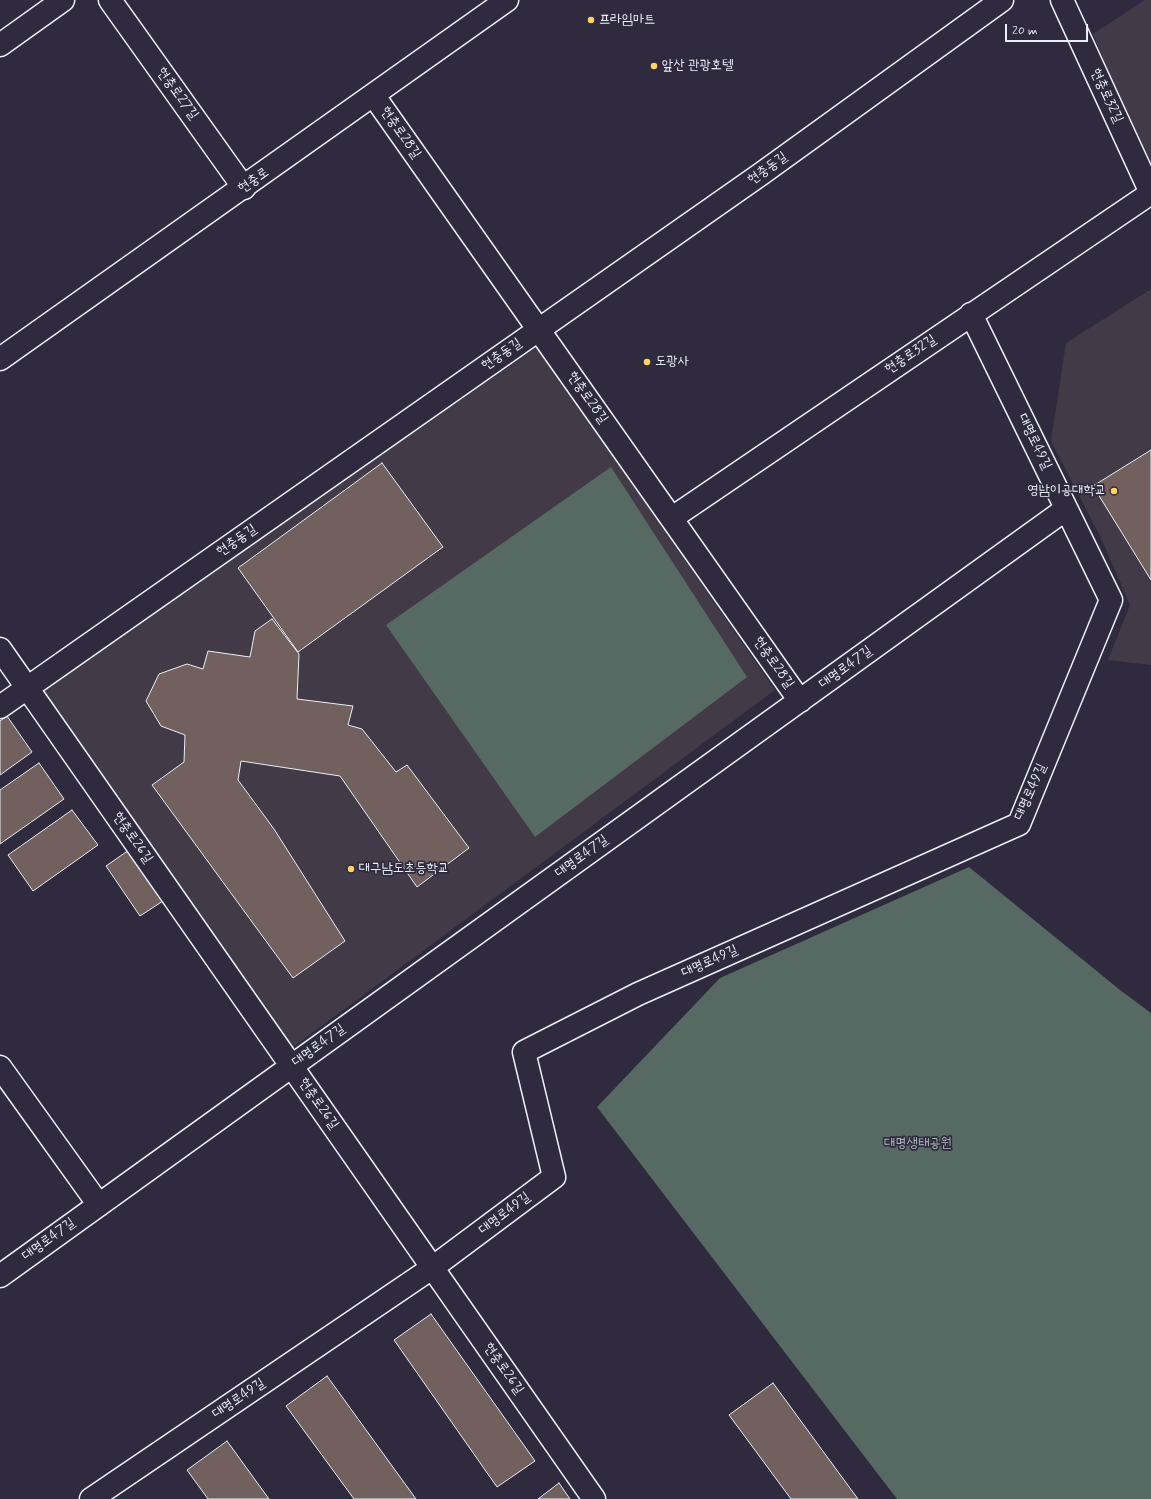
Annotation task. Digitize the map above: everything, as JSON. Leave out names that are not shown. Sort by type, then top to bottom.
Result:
[{"type":"street","points":[[0,45],[63,0]]},
{"type":"street","name":"현충로27길","points":[[110,0],[244,188]]},
{"type":"street","name":"현충로","points":[[0,359],[374,96],[507,0]]},
{"type":"street","name":"현충동길","points":[[0,707],[761,174],[1002,0]]},
{"type":"street","name":"현충로32길","points":[[672,518],[1151,193],[1062,0]]},
{"type":"street","name":"현충로28길","points":[[374,96],[800,700]]},
{"type":"street","name":"대명로49길","points":[[91,1499],[432,1268],[554,1177],[524,1052],[638,994],[1019,824],[1111,600],[971,314]]},
{"type":"street","name":"대명로47길","points":[[0,1276],[1066,509]]},
{"type":"street","name":"현충로26길","points":[[0,650],[594,1499]]},
{"type":"street","points":[[0,1067],[98,1205]]},
{"type":"shaded area","points":[[1145,0],[1151,0],[1151,175],[1093,34]]},
{"type":"shaded area","name":"영남이공대학교","points":[[1151,289],[1151,665],[1108,660],[1130,605],[1102,540],[1051,441],[1066,343]]},
{"type":"shaded area","name":"대구남도초등학교","points":[[537,347],[775,690],[292,1048],[42,691]]},
{"type":"green space","points":[[611,467],[747,677],[535,837],[386,625]]},
{"type":"green space","name":"대명생태공원","points":[[969,867],[1120,990],[1151,1013],[1151,1499],[897,1499],[597,1107],[720,978]]},
{"type":"building","points":[[1151,450],[1151,580],[1093,486]]},
{"type":"building","points":[[382,463],[443,547],[298,652],[238,568]]},
{"type":"building","points":[[272,619],[299,654],[297,699],[353,706],[348,725],[362,729],[396,772],[407,765],[469,848],[417,887],[340,776],[241,761],[238,780],[274,829],[345,941],[293,978],[152,785],[184,762],[185,735],[161,726],[146,701],[159,674],[187,664],[203,669],[208,651],[250,657],[255,631]]},
{"type":"building","points":[[7,716],[32,752],[0,775],[0,721]]},
{"type":"building","points":[[39,763],[64,799],[0,844],[0,790]]},
{"type":"building","points":[[72,810],[98,845],[33,891],[8,855]]},
{"type":"building","points":[[129,850],[163,901],[140,916],[106,866]]},
{"type":"building","points":[[431,1314],[535,1461],[497,1487],[394,1340]]},
{"type":"building","points":[[327,1376],[416,1499],[354,1499],[286,1406]]},
{"type":"building","points":[[773,1383],[858,1499],[791,1499],[729,1415]]},
{"type":"building","points":[[227,1441],[269,1499],[208,1499],[187,1470]]},
{"type":"building","points":[[559,1483],[570,1499],[538,1499]]},
{"type":"place","name":"프라임마트","points":[[591,20]]},
{"type":"place","name":"앞산 관광호텔","points":[[654,66]]},
{"type":"place","name":"도광사","points":[[647,362]]},
{"type":"place","name":"영남이공대학교","points":[[1114,491]]},
{"type":"place","name":"대구남도초등학교","points":[[351,869]]}]
